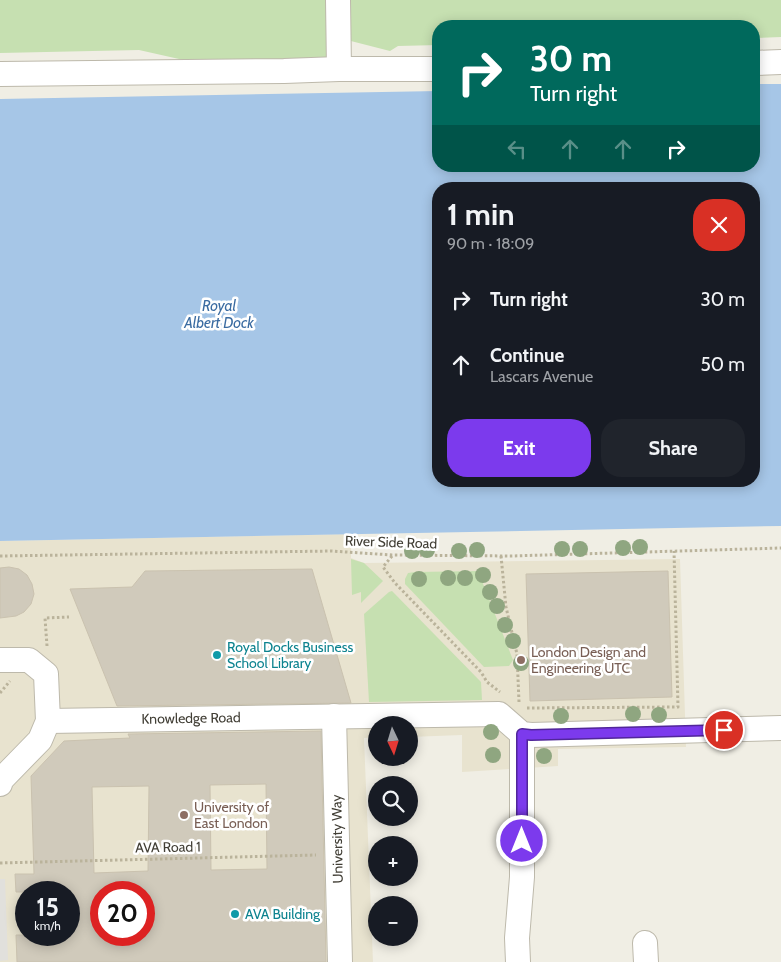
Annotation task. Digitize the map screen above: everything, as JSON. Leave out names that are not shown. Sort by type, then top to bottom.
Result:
[{"type":"lane","points":[[338,0],[339,68]]},
{"type":"lane","points":[[760,63],[781,62]]},
{"type":"lane","points":[[0,74],[284,71],[339,68],[432,69]]},
{"type":"lane","points":[[0,660],[29,660],[46,674],[48,721],[40,740],[1,780],[0,784]]},
{"type":"lane","name":"Knowledge Road","points":[[48,721],[499,714],[522,734]]},
{"type":"lane","name":"University Way","points":[[334,716],[340,962]]},
{"type":"lane","points":[[518,962],[517,938],[522,877],[522,734],[686,732],[781,728]]},
{"type":"lane","points":[[522,877],[530,943],[536,962]]},
{"type":"path","name":"River Side Road","points":[[0,556],[331,551],[392,555],[501,556],[781,548]]},
{"type":"path","points":[[501,556],[506,607],[516,654],[520,708],[678,707],[674,551]]},
{"type":"path","points":[[392,555],[383,567],[391,578],[481,672],[487,682]]},
{"type":"path","points":[[34,664],[47,648],[45,618],[69,617]]},
{"type":"path","name":"AVA Road 1","points":[[0,863],[337,854]]},
{"type":"shaded area","name":"University of East London","points":[[351,534],[351,558],[364,563],[680,559],[686,747],[558,749],[558,766],[462,772],[462,735],[418,737],[418,716],[368,716],[368,738],[364,738],[368,886],[370,886],[370,896],[368,896],[368,946],[372,946],[373,962],[0,962],[0,541]]},
{"type":"shaded area","points":[[0,879],[5,879],[8,960],[0,961]]},
{"type":"green space","points":[[0,0],[334,0],[327,57],[323,60],[188,61],[139,50],[0,53]]},
{"type":"green space","points":[[343,0],[781,0],[781,37],[760,38],[760,20],[432,20],[432,45],[398,46],[390,51],[343,39]]},
{"type":"green space","points":[[351,559],[364,563],[383,581],[361,603],[361,592],[352,595]]},
{"type":"green space","points":[[478,571],[513,660],[509,666],[484,667],[405,584],[408,573]]},
{"type":"green space","points":[[392,591],[481,682],[482,700],[369,702],[364,614]]},
{"type":"water","name":"Royal Albert Dock","points":[[760,84],[781,84],[781,526],[0,541],[0,99],[432,91],[432,172],[760,172]]},
{"type":"building","points":[[0,568],[19,569],[27,575],[32,584],[34,594],[31,604],[24,612],[16,616],[0,618]]},
{"type":"building","name":"Royal Docks Business School Library","points":[[312,569],[351,703],[117,706],[70,589],[132,587],[145,571]]},
{"type":"building","points":[[668,571],[672,697],[530,701],[526,574]]},
{"type":"building","points":[[321,731],[326,962],[17,962],[16,946],[80,946],[80,881],[15,881],[15,874],[34,874],[31,776],[64,741],[130,738],[128,734]],"holes":[[[266,784],[267,869],[211,870],[210,785]],[[149,786],[148,871],[94,873],[92,787]]]},
{"type":"place","name":"Royal Docks Business School Library","points":[[217,655]]},
{"type":"place","name":"London Design and Engineering UTC","points":[[521,660]]},
{"type":"place","name":"University of East London","points":[[184,815]]},
{"type":"place","name":"AVA Building","points":[[235,914]]},
{"type":"route","points":[[522,841],[522,734],[724,730]]}]
